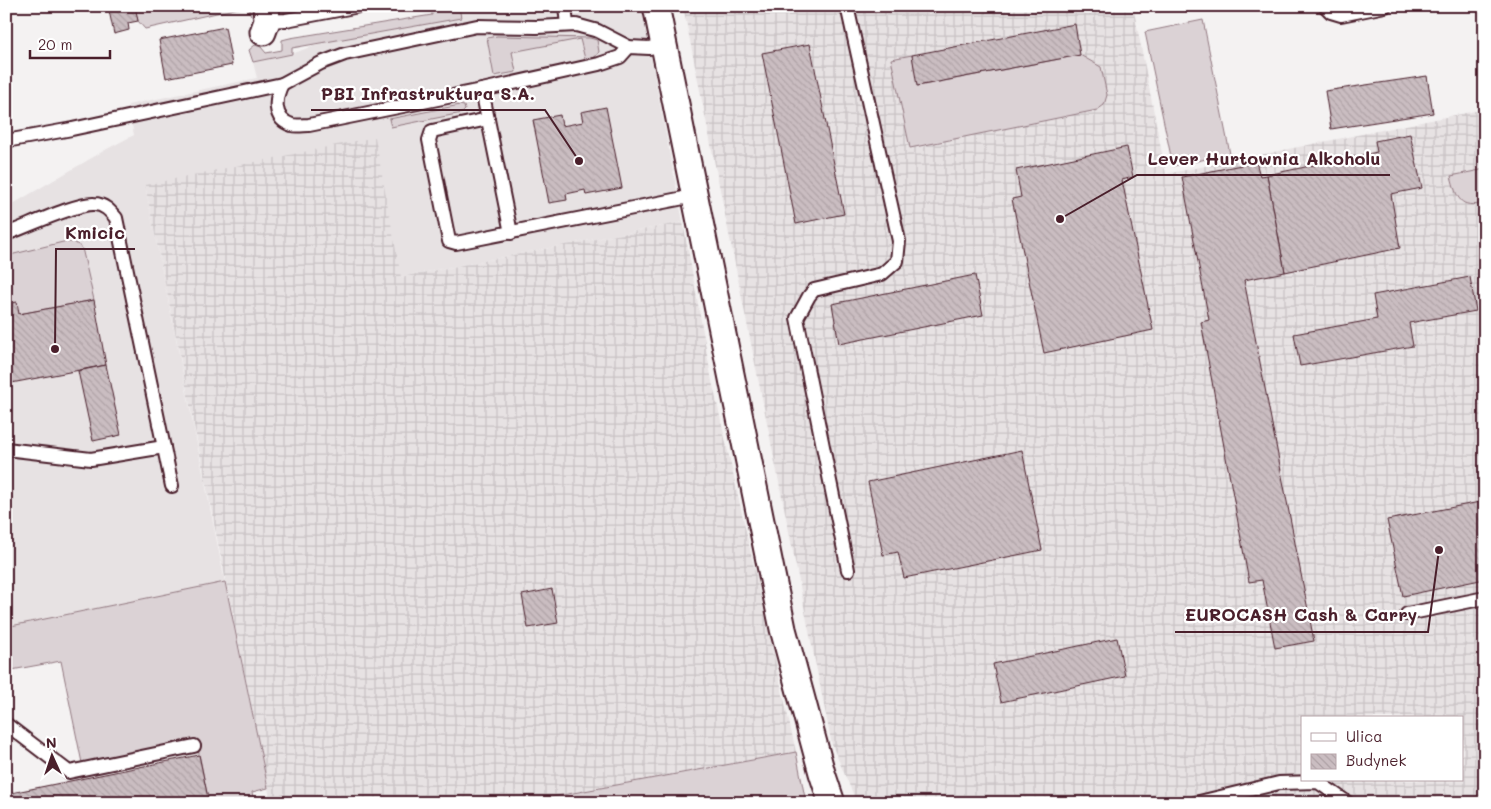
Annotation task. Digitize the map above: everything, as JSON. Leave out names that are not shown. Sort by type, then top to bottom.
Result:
[{"type":"street","points":[[656,6],[783,629],[832,803]]},
{"type":"lane","points":[[265,20],[286,20],[360,6]]},
{"type":"lane","points":[[565,6],[567,25]]},
{"type":"lane","points":[[847,6],[899,241],[897,261],[882,274],[814,290],[797,318],[848,570]]},
{"type":"lane","points":[[1325,6],[1332,12],[1341,15],[1385,6]]},
{"type":"lane","points":[[6,141],[72,129],[282,84],[321,63],[345,54],[477,26],[537,27],[576,25],[598,31],[629,47],[649,48],[664,45]]},
{"type":"lane","points":[[282,84],[276,97],[277,112],[284,120],[293,125],[309,124],[482,90],[599,64],[620,57],[629,47]]},
{"type":"lane","points":[[482,90],[511,232]]},
{"type":"lane","points":[[488,119],[432,131],[429,140],[449,241],[456,243],[694,196]]},
{"type":"lane","points":[[6,234],[81,205],[95,204],[107,208],[116,218],[172,486]]},
{"type":"lane","points":[[6,449],[91,459],[164,447]]},
{"type":"lane","points":[[1407,614],[1485,598]]},
{"type":"lane","points":[[6,724],[70,772],[194,746]]},
{"type":"lane","points":[[1195,803],[1279,783],[1318,782],[1348,803]]},
{"type":"shaded area","points":[[135,6],[248,6],[145,29],[138,21]]},
{"type":"shaded area","points":[[248,6],[252,6],[254,15],[251,16]]},
{"type":"shaded area","points":[[431,6],[459,6],[461,18],[292,48],[292,54],[253,62],[249,50],[255,45],[261,47],[266,53],[282,50],[282,40],[290,38],[432,15]]},
{"type":"shaded area","points":[[459,6],[641,6],[683,222],[401,277],[145,185],[225,582],[6,627],[6,208],[134,135],[128,105],[257,78],[253,62],[292,54],[323,42],[461,18]]},
{"type":"shaded area","points":[[683,6],[1133,6],[1166,174],[1485,109],[1485,803],[857,803],[832,745]]},
{"type":"shaded area","points":[[1203,20],[1230,154],[1173,166],[1145,32]]},
{"type":"shaded area","points":[[497,36],[590,38],[597,40],[599,52],[595,57],[585,59],[580,39],[512,52],[516,72],[494,76],[487,38]]},
{"type":"shaded area","points":[[912,55],[918,86],[1080,55],[1101,67],[1107,95],[1104,105],[1097,110],[910,148],[891,59]]},
{"type":"shaded area","points":[[460,105],[464,106],[465,110],[462,113],[391,127],[389,119]]},
{"type":"shaded area","points":[[375,137],[401,277],[683,222],[712,381],[796,752],[519,803],[271,803],[145,185]]},
{"type":"shaded area","points":[[1485,169],[1485,203],[1464,203],[1460,200],[1455,190],[1451,176]]},
{"type":"shaded area","points":[[63,242],[74,242],[82,248],[94,300],[19,314],[6,304],[6,256]]},
{"type":"shaded area","points":[[225,582],[268,788],[252,792],[254,803],[209,803],[196,739],[82,763],[61,661],[6,671],[6,627]]},
{"type":"shaded area","points":[[796,752],[806,803],[519,803]]},
{"type":"building","points":[[108,6],[135,6],[138,21],[128,23],[129,30],[114,34]]},
{"type":"building","points":[[1075,24],[1080,55],[917,86],[912,55]]},
{"type":"building","points":[[225,27],[232,65],[166,78],[159,40]]},
{"type":"building","points":[[810,44],[844,214],[796,224],[762,53]]},
{"type":"building","points":[[1427,76],[1433,113],[1331,129],[1325,91]]},
{"type":"building","points":[[606,107],[622,188],[586,195],[585,190],[566,194],[567,200],[549,203],[533,120],[560,115],[562,126],[583,122],[581,112]]},
{"type":"building","points":[[1410,134],[1422,188],[1391,194],[1400,248],[1285,272],[1267,175],[1377,152],[1375,141]]},
{"type":"building","points":[[1127,147],[1133,177],[1122,180],[1153,330],[1044,353],[1012,199],[1021,197],[1016,170]]},
{"type":"building","points":[[1256,162],[1260,176],[1267,175],[1285,272],[1244,280],[1314,641],[1275,648],[1262,580],[1249,582],[1201,322],[1209,320],[1182,177]]},
{"type":"building","points":[[975,275],[983,315],[839,344],[832,304]]},
{"type":"building","points":[[1470,277],[1476,311],[1409,323],[1413,346],[1300,366],[1294,334],[1377,319],[1373,295]]},
{"type":"building","points":[[94,300],[106,365],[6,384],[6,304],[17,302],[19,314]]},
{"type":"building","points":[[106,365],[121,435],[93,441],[78,371]]},
{"type":"building","points":[[1022,450],[1042,550],[904,578],[898,552],[883,555],[868,482]]},
{"type":"building","points":[[1485,501],[1485,579],[1403,596],[1387,520]]},
{"type":"building","points":[[552,589],[558,623],[528,628],[522,595]]},
{"type":"building","points":[[1117,638],[1125,676],[1001,702],[993,664]]},
{"type":"building","points":[[199,755],[209,803],[6,803],[6,794]]},
{"type":"place","name":"PBI Infrastruktura S.A.","points":[[579,161]]},
{"type":"place","name":"Lever Hurtownia Alkoholu","points":[[1060,219]]},
{"type":"place","name":"Kmicic","points":[[55,349]]},
{"type":"place","name":"EUROCASH Cash & Carry","points":[[1439,550]]}]
